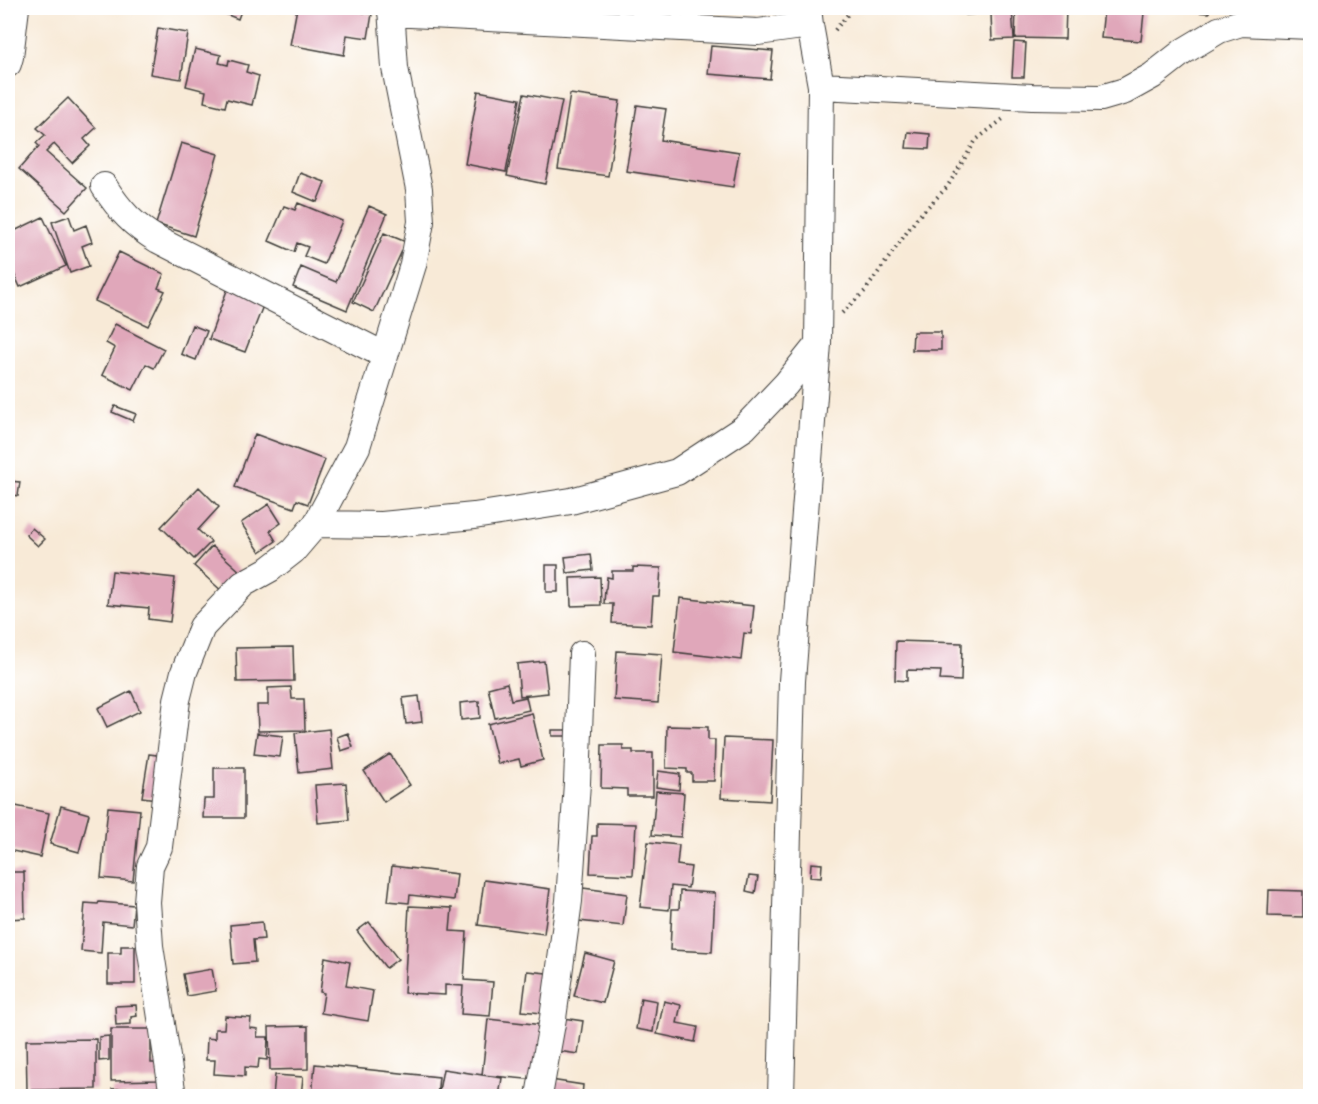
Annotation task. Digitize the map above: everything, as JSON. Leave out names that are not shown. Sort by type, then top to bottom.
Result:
[{"type":"street","points":[[8,64],[16,8]]},
{"type":"street","points":[[173,1096],[150,946],[147,902],[150,866],[159,847],[177,700],[184,672],[202,627],[243,584],[270,569],[293,551],[316,524],[357,447],[413,265],[422,222],[419,189],[395,68],[391,10],[758,32],[809,16],[821,86],[818,344],[792,681],[781,1096]]},
{"type":"street","points":[[821,86],[1032,97],[1101,98],[1125,91],[1152,76],[1184,51],[1219,30],[1241,23],[1311,26]]},
{"type":"street","points":[[104,186],[118,208],[145,232],[158,240],[384,355]]},
{"type":"street","points":[[316,524],[382,525],[474,516],[571,501],[678,472],[744,428],[786,384],[818,344]]},
{"type":"street","points":[[538,1096],[554,1018],[569,901],[582,654]]},
{"type":"path","points":[[818,344],[839,316],[865,291],[917,218],[947,187],[976,140],[1032,97]]},
{"type":"building","points":[[210,8],[242,8],[238,19]]},
{"type":"building","points":[[297,8],[337,8],[372,14],[368,38],[347,35],[344,55],[290,45]]},
{"type":"building","points":[[633,8],[658,8],[658,14],[633,13]]},
{"type":"building","points":[[965,8],[1012,8],[1014,39],[992,40],[991,13],[966,15]]},
{"type":"building","points":[[1016,8],[1066,8],[1065,39],[1015,38]]},
{"type":"building","points":[[1196,8],[1209,8],[1209,13],[1196,12]]},
{"type":"building","points":[[1104,10],[1144,13],[1141,41],[1101,38]]},
{"type":"building","points":[[158,28],[188,33],[181,79],[150,74]]},
{"type":"building","points":[[1014,42],[1026,43],[1024,77],[1012,77]]},
{"type":"building","points":[[711,46],[773,51],[770,79],[708,74]]},
{"type":"building","points":[[195,49],[221,55],[219,63],[228,65],[229,60],[248,65],[246,72],[259,76],[252,105],[227,99],[225,107],[204,102],[206,91],[186,86]]},
{"type":"building","points":[[478,91],[520,99],[506,172],[465,164]]},
{"type":"building","points":[[524,94],[562,101],[545,184],[507,176]]},
{"type":"building","points":[[570,94],[620,101],[608,176],[558,169]]},
{"type":"building","points":[[68,98],[96,128],[84,139],[90,146],[72,163],[54,144],[46,152],[87,188],[66,211],[19,169],[39,146],[36,143],[45,135],[37,128]]},
{"type":"building","points":[[637,105],[666,109],[661,140],[739,152],[733,187],[626,171]]},
{"type":"building","points":[[908,132],[930,134],[929,149],[906,148]]},
{"type":"building","points":[[181,143],[218,154],[194,236],[156,224]]},
{"type":"building","points":[[300,173],[325,182],[317,202],[293,192]]},
{"type":"building","points":[[298,203],[342,221],[324,264],[304,256],[308,247],[297,243],[294,252],[269,241],[284,206],[295,210]]},
{"type":"building","points":[[369,206],[387,214],[347,310],[293,287],[301,267],[336,282]]},
{"type":"building","points":[[69,216],[74,230],[86,225],[92,242],[82,246],[89,266],[70,273],[52,222]]},
{"type":"building","points":[[43,217],[66,266],[20,287],[8,260],[8,234]]},
{"type":"building","points":[[384,233],[406,242],[374,312],[353,302]]},
{"type":"building","points":[[119,252],[164,274],[158,288],[165,291],[148,326],[95,301]]},
{"type":"building","points":[[229,285],[266,298],[245,352],[209,339]]},
{"type":"building","points":[[115,324],[164,349],[154,368],[146,364],[133,390],[102,375],[115,348],[106,343]]},
{"type":"building","points":[[192,325],[207,331],[196,360],[181,354]]},
{"type":"building","points":[[913,332],[941,332],[941,350],[912,350]]},
{"type":"building","points":[[115,406],[136,414],[133,421],[112,412]]},
{"type":"building","points":[[255,434],[325,460],[308,504],[297,500],[294,508],[235,487]]},
{"type":"building","points":[[8,481],[20,482],[18,496],[8,494]]},
{"type":"building","points":[[199,487],[219,507],[198,530],[211,542],[194,559],[161,527]]},
{"type":"building","points":[[269,504],[281,523],[270,531],[276,541],[260,552],[241,523]]},
{"type":"building","points":[[32,528],[45,539],[38,546],[26,535]]},
{"type":"building","points":[[212,546],[242,573],[224,593],[194,566]]},
{"type":"building","points":[[591,554],[593,570],[567,573],[565,557]]},
{"type":"building","points":[[546,565],[558,565],[558,592],[546,592]]},
{"type":"building","points":[[633,567],[661,568],[659,596],[653,596],[651,625],[612,623],[613,604],[604,604],[607,577],[612,578],[612,571],[633,571]]},
{"type":"building","points":[[112,571],[175,578],[170,622],[148,619],[149,608],[108,604]]},
{"type":"building","points":[[600,577],[601,605],[571,606],[570,578]]},
{"type":"building","points":[[680,598],[754,606],[751,634],[744,633],[741,660],[674,652]]},
{"type":"building","points":[[896,641],[962,643],[961,681],[940,680],[941,671],[907,670],[907,681],[895,680]]},
{"type":"building","points":[[293,647],[294,681],[237,682],[236,648]]},
{"type":"building","points":[[617,651],[662,654],[658,703],[614,700]]},
{"type":"building","points":[[544,661],[548,693],[520,696],[517,664]]},
{"type":"building","points":[[507,683],[511,700],[526,697],[529,710],[495,718],[488,688]]},
{"type":"building","points":[[291,687],[292,699],[304,699],[305,730],[258,731],[257,705],[268,705],[268,688]]},
{"type":"building","points":[[131,691],[140,711],[107,727],[98,708]]},
{"type":"building","points":[[419,696],[422,722],[406,724],[403,698]]},
{"type":"building","points":[[479,701],[480,718],[461,720],[460,703]]},
{"type":"building","points":[[532,713],[543,760],[521,766],[519,759],[498,764],[488,724]]},
{"type":"building","points":[[667,726],[708,727],[708,740],[715,740],[714,781],[692,781],[692,773],[687,773],[687,769],[666,768]]},
{"type":"building","points":[[329,729],[333,769],[299,773],[295,733]]},
{"type":"building","points":[[552,730],[568,730],[567,736],[552,736]]},
{"type":"building","points":[[257,733],[283,736],[280,757],[254,754]]},
{"type":"building","points":[[348,733],[353,747],[341,751],[337,737]]},
{"type":"building","points":[[724,738],[773,740],[770,801],[721,798]]},
{"type":"building","points":[[602,745],[623,745],[623,750],[633,750],[633,753],[653,753],[653,796],[627,796],[627,789],[601,788]]},
{"type":"building","points":[[149,754],[164,756],[157,799],[142,797]]},
{"type":"building","points":[[390,754],[410,785],[384,802],[364,771]]},
{"type":"building","points":[[214,768],[244,768],[244,818],[203,818],[204,799],[214,799]]},
{"type":"building","points":[[658,771],[680,774],[679,790],[656,787]]},
{"type":"building","points":[[346,783],[349,820],[318,823],[315,785]]},
{"type":"building","points":[[656,791],[684,793],[681,837],[652,835]]},
{"type":"building","points":[[11,805],[49,813],[40,857],[8,850],[8,820]]},
{"type":"building","points":[[61,806],[89,814],[79,852],[50,844]]},
{"type":"building","points":[[108,807],[140,810],[133,881],[101,878]]},
{"type":"building","points":[[597,823],[636,824],[633,875],[590,873],[592,836],[597,836]]},
{"type":"building","points":[[648,842],[679,845],[677,865],[691,867],[688,888],[671,886],[669,910],[640,907]]},
{"type":"building","points":[[811,863],[822,864],[821,878],[810,877]]},
{"type":"building","points":[[392,866],[457,874],[454,900],[410,895],[409,903],[388,901]]},
{"type":"building","points":[[8,872],[24,872],[25,918],[8,919]]},
{"type":"building","points":[[749,876],[758,877],[755,893],[746,891]]},
{"type":"building","points":[[484,880],[550,889],[544,934],[478,925]]},
{"type":"building","points":[[583,888],[627,894],[623,926],[579,921]]},
{"type":"building","points":[[1269,890],[1303,891],[1303,917],[1268,916]]},
{"type":"building","points":[[680,891],[715,893],[712,952],[670,950],[672,909],[679,909]]},
{"type":"building","points":[[99,902],[134,905],[132,925],[103,922],[101,953],[81,951],[85,903],[98,904]]},
{"type":"building","points":[[409,906],[452,908],[450,931],[467,932],[464,980],[493,982],[490,1016],[461,1014],[463,986],[445,985],[445,995],[404,993]]},
{"type":"building","points":[[262,922],[264,939],[253,940],[255,962],[233,964],[230,925]]},
{"type":"building","points":[[369,922],[398,959],[386,968],[357,931]]},
{"type":"building","points":[[121,946],[135,946],[135,984],[108,984],[108,953],[121,953]]},
{"type":"building","points":[[585,953],[614,961],[603,1003],[574,996]]},
{"type":"building","points":[[325,957],[350,962],[346,986],[373,991],[368,1021],[321,1013],[324,993],[320,992]]},
{"type":"building","points":[[212,969],[216,991],[187,996],[183,974]]},
{"type":"building","points":[[527,971],[556,974],[552,1014],[522,1011]]},
{"type":"building","points":[[641,998],[657,1001],[653,1032],[636,1029]]},
{"type":"building","points":[[664,1001],[681,1005],[677,1023],[698,1027],[695,1042],[657,1034]]},
{"type":"building","points":[[136,1005],[137,1016],[131,1017],[131,1024],[116,1025],[115,1006]]},
{"type":"building","points":[[225,1016],[251,1018],[250,1028],[258,1029],[257,1037],[268,1037],[267,1060],[259,1059],[258,1068],[245,1067],[245,1076],[214,1074],[215,1060],[206,1060],[207,1038],[215,1039],[215,1029],[224,1029]]},
{"type":"building","points":[[563,1018],[583,1021],[578,1054],[558,1051]]},
{"type":"building","points":[[488,1019],[543,1025],[537,1080],[482,1075]]},
{"type":"building","points":[[308,1026],[308,1069],[270,1070],[269,1027]]},
{"type":"building","points":[[111,1029],[151,1029],[151,1063],[160,1063],[160,1080],[111,1081]]},
{"type":"building","points":[[109,1036],[109,1060],[99,1061],[99,1037]]},
{"type":"building","points":[[96,1039],[96,1089],[27,1090],[26,1040]]},
{"type":"building","points":[[315,1064],[439,1077],[437,1096],[312,1096]]},
{"type":"building","points":[[443,1069],[502,1078],[499,1096],[438,1096]]},
{"type":"building","points":[[275,1075],[303,1077],[301,1096],[273,1096]]},
{"type":"building","points":[[544,1079],[583,1085],[582,1096],[541,1096]]},
{"type":"building","points":[[167,1087],[168,1096],[112,1096],[112,1089]]}]
